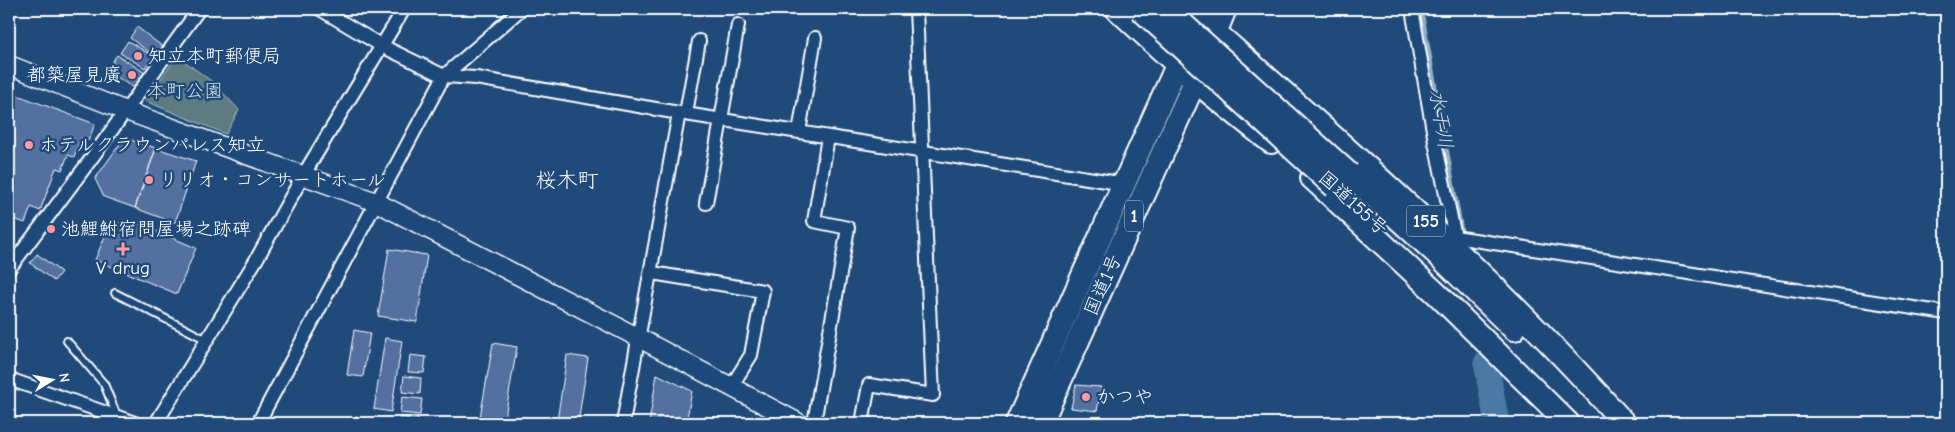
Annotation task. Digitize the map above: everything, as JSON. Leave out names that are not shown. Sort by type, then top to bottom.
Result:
[{"type":"highway","name":"155","points":[[1117,9],[1195,81],[1289,157],[1437,294],[1568,423]]},
{"type":"highway","name":"国道155号","points":[[1140,9],[1342,180],[1442,258],[1551,364],[1608,423]]},
{"type":"highway","name":"国道155号","points":[[1166,9],[1342,180],[1435,276],[1584,423]]},
{"type":"highway","name":"国道1号","points":[[1041,423],[1226,9]]},
{"type":"highway","name":"155","points":[[1196,11],[1216,32],[1452,239],[1624,423]]},
{"type":"highway","name":"国道1号","points":[[1017,423],[1178,65],[1196,11]]},
{"type":"street","points":[[9,269],[126,111],[198,9]]},
{"type":"street","points":[[320,9],[382,46],[444,76],[476,78],[1125,184]]},
{"type":"street","points":[[156,423],[256,260],[304,174],[404,9]]},
{"type":"street","points":[[258,423],[444,76],[521,9]]},
{"type":"street","points":[[862,423],[869,385],[933,395],[916,9]]},
{"type":"street","points":[[1412,9],[1452,239],[1946,312]]},
{"type":"street","points":[[706,203],[738,25]]},
{"type":"street","points":[[799,132],[815,38]]},
{"type":"street","points":[[623,423],[683,113],[699,41]]},
{"type":"street","points":[[9,65],[126,111],[304,174],[376,202],[799,423]]},
{"type":"street","points":[[814,423],[848,228],[814,221],[828,137]]},
{"type":"street","points":[[652,273],[763,290],[751,354],[731,387]]},
{"type":"street","points":[[9,379],[109,418],[135,423]]},
{"type":"lane","points":[[114,293],[207,340]]},
{"type":"lane","points":[[67,341],[104,384],[109,418]]},
{"type":"green space","name":"本町公園","points":[[177,56],[214,83],[239,110],[226,134],[145,101]]},
{"type":"building","points":[[137,27],[163,47],[156,57],[130,38]]},
{"type":"building","points":[[128,41],[153,56],[145,68],[120,53]]},
{"type":"building","points":[[117,55],[147,74],[137,90],[112,74],[117,66],[112,62]]},
{"type":"building","points":[[9,92],[95,124],[88,141],[81,138],[74,157],[68,155],[62,170],[56,168],[40,211],[31,207],[25,223],[9,217]]},
{"type":"building","points":[[124,138],[156,148],[135,208],[104,197],[95,179]]},
{"type":"building","points":[[156,148],[196,161],[175,223],[135,208]]},
{"type":"building","points":[[112,220],[130,228],[133,221],[196,248],[177,294],[95,260]]},
{"type":"building","points":[[389,249],[427,255],[417,322],[378,316]]},
{"type":"building","points":[[37,254],[61,272],[54,281],[30,263]]},
{"type":"building","points":[[354,330],[370,333],[363,377],[347,375]]},
{"type":"building","points":[[385,338],[402,341],[391,412],[374,409]]},
{"type":"building","points":[[493,343],[517,347],[504,423],[479,423]]},
{"type":"building","points":[[410,355],[426,357],[424,373],[408,372]]},
{"type":"building","points":[[567,355],[588,358],[578,423],[557,421]]},
{"type":"building","points":[[657,374],[692,391],[686,423],[649,423]]},
{"type":"building","points":[[404,376],[421,378],[420,394],[402,392]]},
{"type":"building","name":"かつや","points":[[1076,385],[1101,387],[1097,411],[1071,408]]},
{"type":"building","points":[[402,397],[422,399],[420,415],[400,413]]},
{"type":"building","points":[[400,417],[418,419],[418,423],[400,423]]},
{"type":"waterway","name":"水干川","points":[[1421,9],[1461,229]]},
{"type":"waterway","name":"水干川","points":[[1486,363],[1497,423]]},
{"type":"place","name":"知立本町郵便局","points":[[138,56]]},
{"type":"place","name":"都築屋見廣","points":[[132,75]]},
{"type":"place","name":"ホテルクラウンパレス知立","points":[[29,145]]},
{"type":"place","name":"リリオ・コンサートホール","points":[[149,180]]},
{"type":"place","name":"池鯉鮒宿問屋場之跡碑","points":[[51,229]]},
{"type":"place","name":"V drug","points":[[123,249]]},
{"type":"place","name":"かつや","points":[[1086,397]]},
{"type":"district","name":"桜木町","points":[[567,180]]}]
